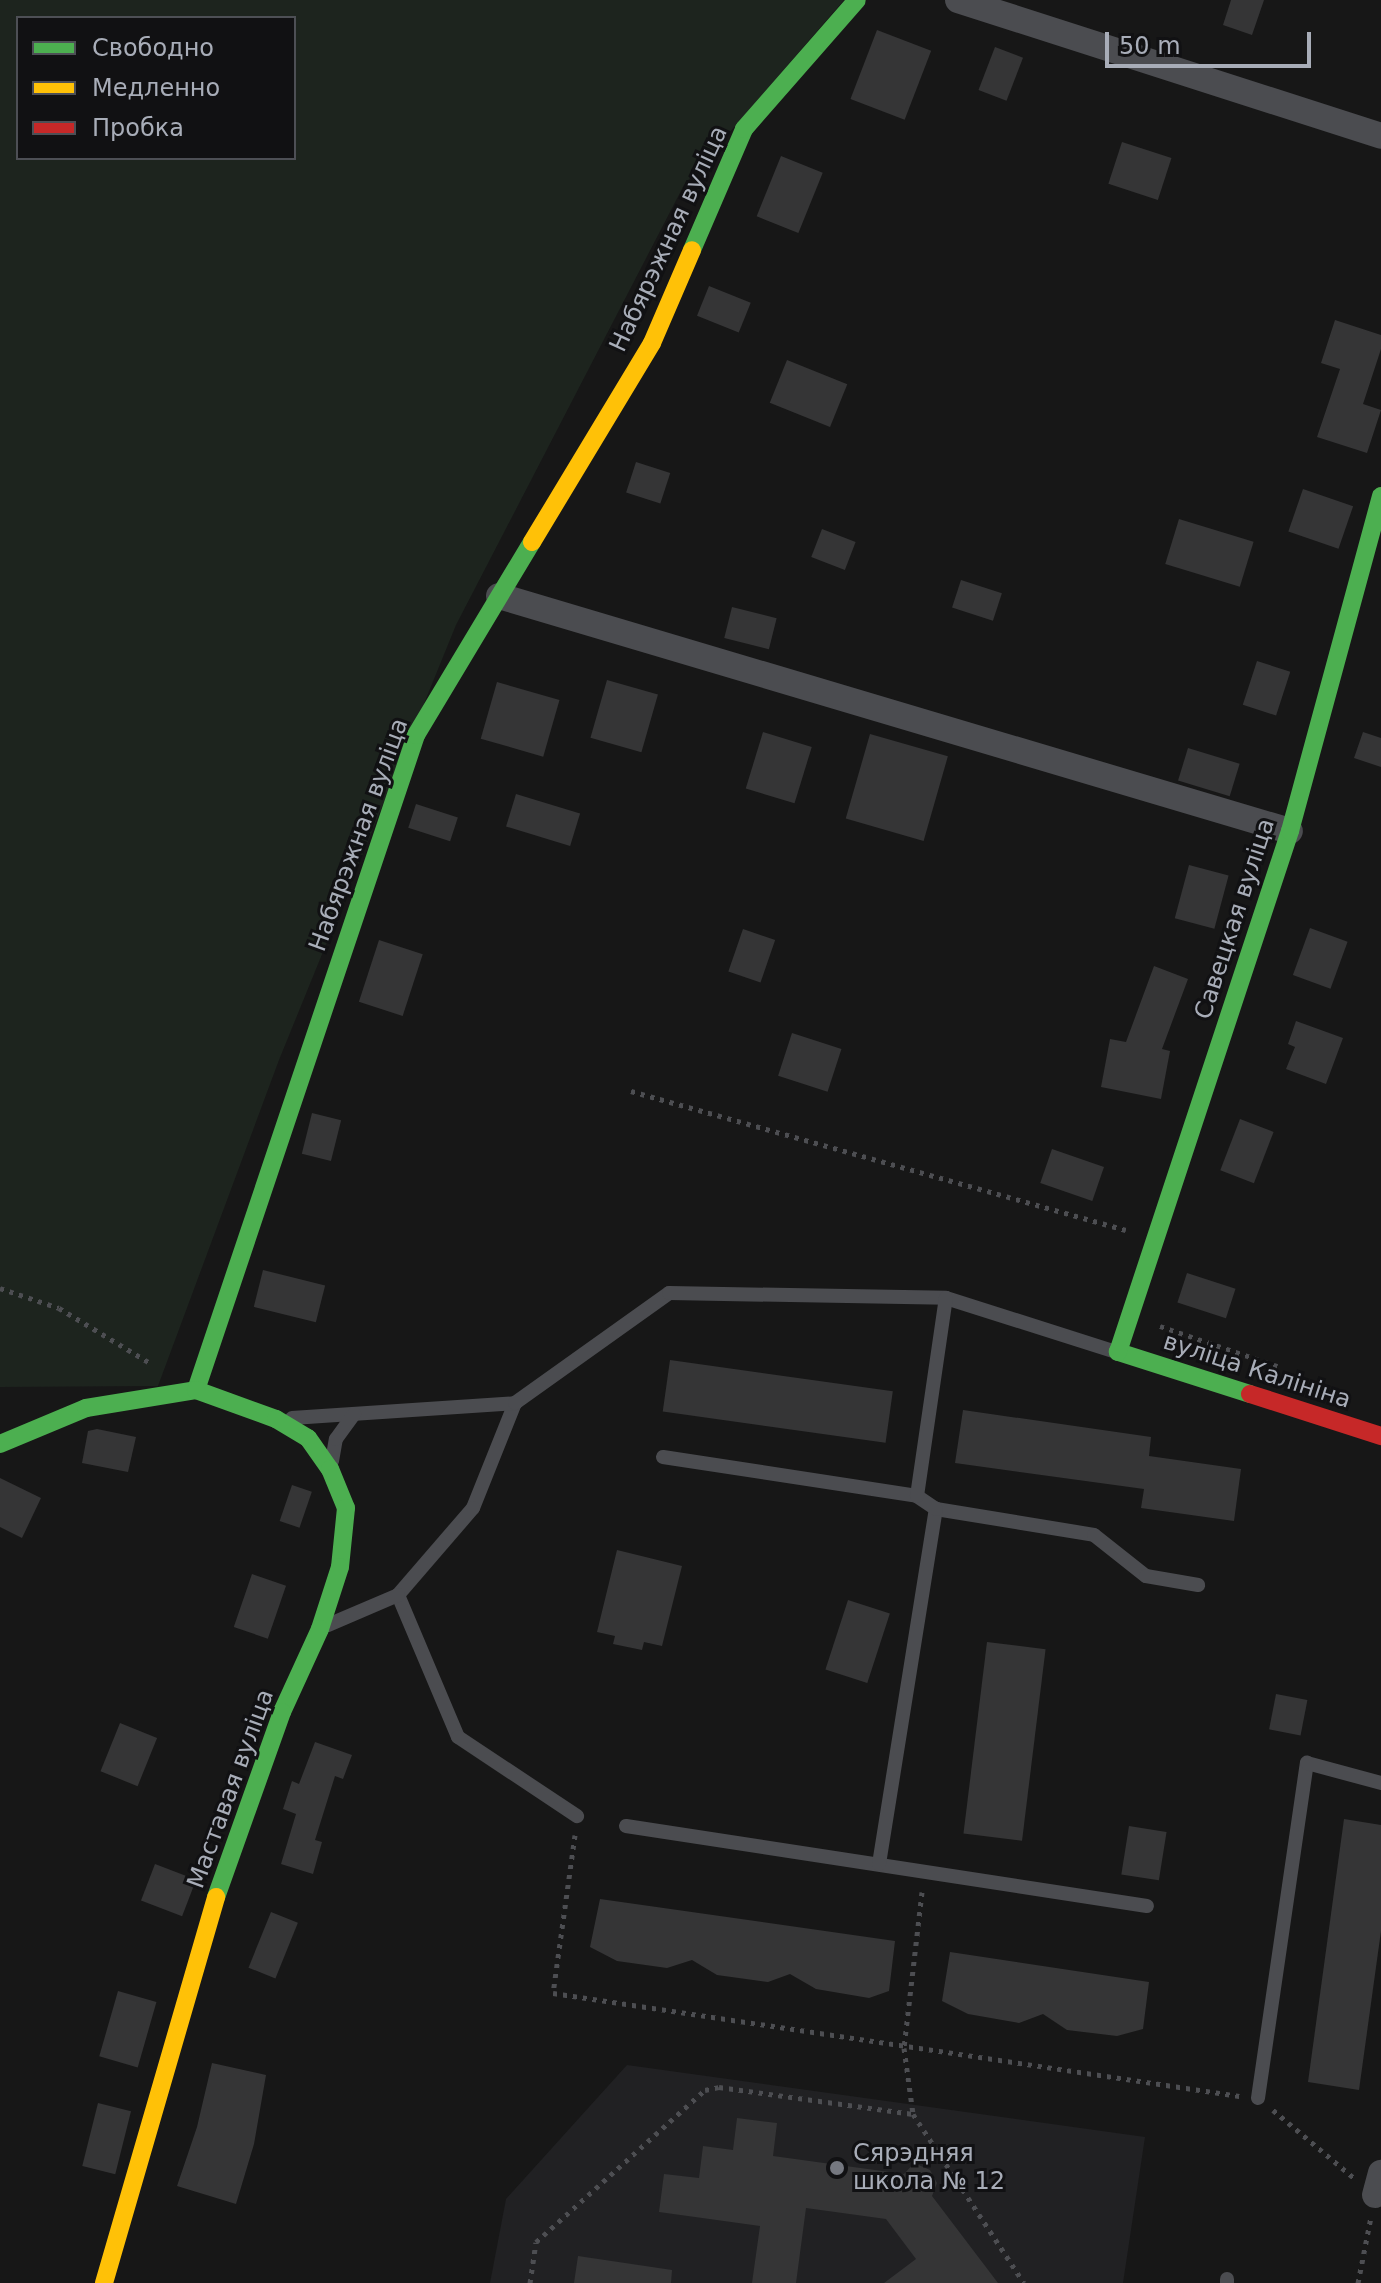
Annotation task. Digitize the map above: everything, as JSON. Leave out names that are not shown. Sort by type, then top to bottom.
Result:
[{"type":"street","name":"Набярэжная вуліца","points":[[196,1390],[416,735],[652,343],[744,129],[857,0]]},
{"type":"street","points":[[958,0],[1381,136]]},
{"type":"street","name":"Савецкая вуліца","points":[[1118,1352],[1290,831],[1381,496]]},
{"type":"street","points":[[499,596],[1290,831]]},
{"type":"street","name":"вуліца Калініна","points":[[1118,1352],[1381,1436]]},
{"type":"street","points":[[0,1444],[86,1408],[196,1390]]},
{"type":"street","name":"Маставая вуліца","points":[[104,2283],[224,1871],[282,1712],[320,1629],[345,1541],[346,1508],[330,1469],[308,1438],[276,1419],[196,1390]]},
{"type":"lane","points":[[276,1419],[515,1403],[669,1293],[946,1298],[1118,1352]]},
{"type":"lane","points":[[917,1496],[946,1298]]},
{"type":"lane","points":[[320,1629],[398,1595],[473,1508],[515,1403]]},
{"type":"lane","points":[[330,1469],[336,1439],[354,1414]]},
{"type":"lane","points":[[663,1457],[917,1496],[936,1509],[1094,1535],[1146,1576],[1198,1585]]},
{"type":"lane","points":[[879,1864],[936,1509]]},
{"type":"lane","points":[[398,1595],[458,1737],[577,1816]]},
{"type":"lane","points":[[1258,2098],[1307,1763],[1381,1783]]},
{"type":"lane","points":[[626,1826],[1147,1906]]},
{"type":"path","points":[[631,1091],[1156,1239]]},
{"type":"path","points":[[0,1288],[59,1308],[155,1365]]},
{"type":"path","points":[[1160,1326],[1293,1371]]},
{"type":"path","points":[[577,1816],[553,1993],[904,2048],[1258,2098],[1378,2184],[1358,2283]]},
{"type":"path","points":[[925,1871],[904,2048],[913,2114],[1024,2283]]},
{"type":"path","points":[[530,2283],[536,2242],[705,2090],[719,2087],[913,2114]]},
{"type":"shaded area","points":[[0,0],[844,0],[684,185],[456,625],[279,1060],[158,1386],[0,1387]]},
{"type":"shaded area","name":"Сярэдняя школа № 12","points":[[627,2065],[1145,2137],[1123,2283],[490,2283],[506,2199]]},
{"type":"building","points":[[1231,0],[1264,0],[1252,35],[1223,25]]},
{"type":"building","points":[[877,30],[931,51],[905,120],[850,99]]},
{"type":"building","points":[[995,47],[1023,58],[1007,101],[979,90]]},
{"type":"building","points":[[1122,142],[1171,158],[1158,200],[1108,184]]},
{"type":"building","points":[[781,156],[823,173],[798,233],[757,216]]},
{"type":"building","points":[[709,286],[751,303],[739,333],[697,316]]},
{"type":"building","points":[[1335,320],[1381,335],[1381,349],[1363,404],[1381,410],[1367,453],[1317,437],[1340,369],[1321,363]]},
{"type":"building","points":[[787,360],[847,384],[830,427],[770,403]]},
{"type":"building","points":[[636,462],[670,473],[660,504],[626,492]]},
{"type":"building","points":[[1303,489],[1353,506],[1338,549],[1288,532]]},
{"type":"building","points":[[1179,519],[1254,542],[1240,587],[1165,564]]},
{"type":"building","points":[[822,529],[856,542],[845,570],[811,557]]},
{"type":"building","points":[[961,580],[1002,593],[993,621],[952,608]]},
{"type":"building","points":[[732,607],[777,618],[769,649],[724,638]]},
{"type":"building","points":[[1257,661],[1290,672],[1276,716],[1243,705]]},
{"type":"building","points":[[607,680],[658,695],[641,752],[590,738]]},
{"type":"building","points":[[497,682],[559,700],[543,757],[481,739]]},
{"type":"building","points":[[763,732],[812,747],[795,803],[746,788]]},
{"type":"building","points":[[1363,732],[1381,738],[1381,767],[1354,758]]},
{"type":"building","points":[[870,734],[948,756],[924,841],[846,819]]},
{"type":"building","points":[[1188,748],[1240,764],[1230,796],[1178,781]]},
{"type":"building","points":[[516,794],[580,814],[570,846],[506,827]]},
{"type":"building","points":[[416,804],[458,818],[450,841],[408,828]]},
{"type":"building","points":[[1189,865],[1229,876],[1214,929],[1175,918]]},
{"type":"building","points":[[1310,928],[1348,942],[1330,989],[1293,975]]},
{"type":"building","points":[[743,929],[775,940],[760,983],[728,972]]},
{"type":"building","points":[[379,940],[423,954],[403,1016],[359,1002]]},
{"type":"building","points":[[1154,966],[1188,979],[1162,1049],[1170,1051],[1161,1099],[1101,1087],[1110,1039],[1126,1042]]},
{"type":"building","points":[[1296,1021],[1343,1038],[1326,1084],[1286,1069],[1295,1047],[1288,1044]]},
{"type":"building","points":[[792,1033],[841,1049],[828,1092],[778,1076]]},
{"type":"building","points":[[312,1113],[341,1120],[331,1161],[302,1154]]},
{"type":"building","points":[[1240,1119],[1274,1132],[1254,1183],[1220,1170]]},
{"type":"building","points":[[1052,1149],[1104,1167],[1092,1201],[1040,1183]]},
{"type":"building","points":[[263,1270],[325,1285],[316,1322],[254,1307]]},
{"type":"building","points":[[1187,1273],[1236,1289],[1226,1318],[1177,1302]]},
{"type":"building","points":[[670,1360],[893,1391],[886,1443],[663,1411]]},
{"type":"building","points":[[963,1410],[1151,1437],[1149,1456],[1241,1469],[1234,1521],[1141,1508],[1144,1489],[955,1463]]},
{"type":"building","points":[[97,1429],[136,1437],[128,1472],[82,1463],[88,1431]]},
{"type":"building","points":[[0,1478],[41,1498],[22,1538],[0,1527]]},
{"type":"building","points":[[292,1485],[312,1492],[299,1528],[280,1521]]},
{"type":"building","points":[[617,1550],[682,1566],[662,1646],[644,1642],[642,1650],[613,1644],[615,1636],[597,1632]]},
{"type":"building","points":[[252,1574],[286,1586],[268,1639],[234,1627]]},
{"type":"building","points":[[848,1600],[890,1614],[867,1683],[825,1669]]},
{"type":"building","points":[[987,1642],[1046,1649],[1022,1841],[963,1834]]},
{"type":"building","points":[[1276,1694],[1307,1700],[1301,1735],[1269,1729]]},
{"type":"building","points":[[120,1723],[157,1738],[138,1786],[101,1771]]},
{"type":"building","points":[[315,1742],[352,1755],[343,1779],[335,1776],[315,1840],[322,1842],[313,1874],[281,1864],[296,1814],[283,1809],[292,1781],[299,1784]]},
{"type":"building","points":[[1344,1819],[1381,1825],[1381,1931],[1359,2090],[1308,2082]]},
{"type":"building","points":[[1129,1826],[1167,1832],[1159,1880],[1121,1874]]},
{"type":"building","points":[[155,1864],[196,1880],[182,1916],[141,1900]]},
{"type":"building","points":[[600,1899],[895,1941],[889,1991],[869,1998],[816,1989],[790,1974],[768,1982],[717,1975],[692,1960],[667,1968],[617,1961],[590,1947]]},
{"type":"building","points":[[271,1912],[298,1923],[275,1978],[249,1968]]},
{"type":"building","points":[[950,1952],[1149,1982],[1143,2029],[1117,2036],[1067,2030],[1043,2014],[1019,2023],[968,2014],[942,2001]]},
{"type":"building","points":[[118,1991],[156,2002],[138,2067],[99,2056]]},
{"type":"building","points":[[212,2063],[266,2075],[254,2144],[236,2204],[177,2186],[197,2127]]},
{"type":"building","points":[[98,2103],[131,2111],[115,2174],[82,2166]]},
{"type":"building","points":[[737,2118],[777,2123],[773,2156],[904,2174],[914,2163],[930,2170],[937,2183],[932,2196],[998,2283],[884,2283],[916,2259],[886,2219],[806,2208],[796,2283],[752,2283],[760,2226],[659,2212],[664,2174],[699,2178],[703,2146],[733,2150]]},
{"type":"building","points":[[578,2256],[672,2270],[671,2283],[574,2283]]},
{"type":"traffic: fast","points":[[692,250],[744,129],[857,0]]},
{"type":"traffic: fast","points":[[1250,1394],[1118,1352],[1290,831],[1381,496]]},
{"type":"traffic: fast","points":[[196,1390],[416,735],[532,542]]},
{"type":"traffic: fast","points":[[0,1444],[86,1408],[196,1390],[276,1419],[308,1438],[330,1469],[346,1508],[340,1567],[320,1629],[282,1712],[216,1897]]},
{"type":"traffic: slow","points":[[532,542],[652,343],[692,250]]},
{"type":"traffic: slow","points":[[104,2283],[216,1897]]},
{"type":"traffic: jam","points":[[1250,1394],[1381,1436]]},
{"type":"place","name":"Сярэдняя школа № 12","points":[[837,2168]]}]
